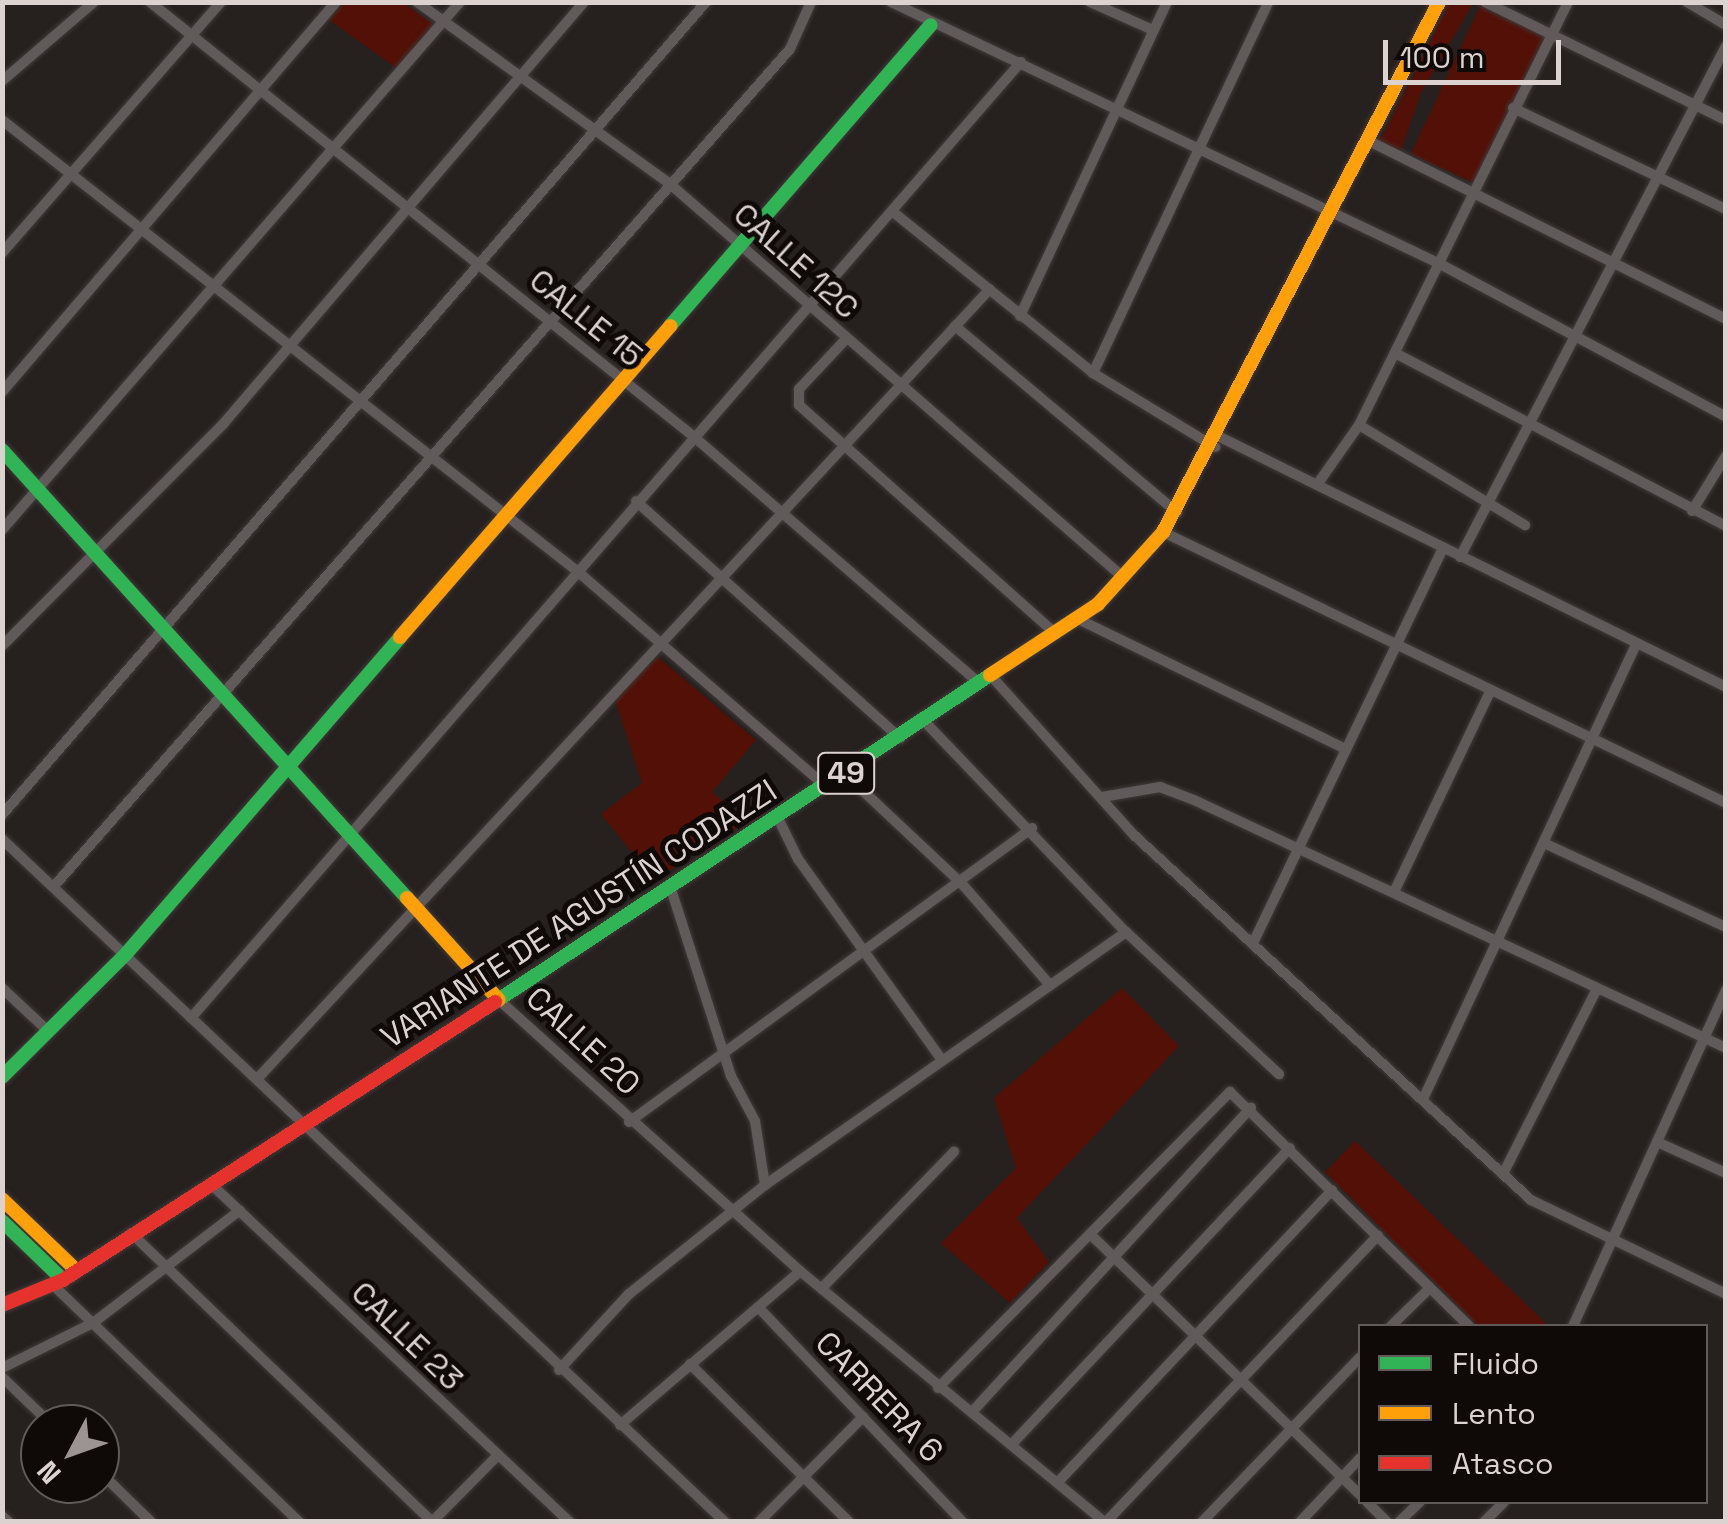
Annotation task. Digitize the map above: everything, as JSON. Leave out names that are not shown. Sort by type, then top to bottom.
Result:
[{"type":"street","points":[[2,81],[94,2]]},
{"type":"street","name":"CALLE 15","points":[[150,2],[262,93],[336,146],[550,324],[693,436],[987,682],[1253,942],[1532,1200],[1726,1294]]},
{"type":"street","points":[[2,253],[221,2]]},
{"type":"street","points":[[2,392],[145,232],[336,2]]},
{"type":"street","name":"CALLE 12C","points":[[417,2],[598,128],[670,184],[1124,578]]},
{"type":"street","points":[[2,530],[40,493],[220,290],[336,146],[460,2]]},
{"type":"street","points":[[2,646],[291,344],[406,204],[584,2]]},
{"type":"street","points":[[2,815],[170,630],[362,398],[706,2]]},
{"type":"street","points":[[55,886],[230,697],[432,456],[790,49],[811,2]]},
{"type":"street","points":[[1090,2],[1153,30]]},
{"type":"street","points":[[1020,316],[1167,2]]},
{"type":"street","points":[[1093,374],[1268,2]]},
{"type":"street","name":"VARIANTE DE AGUSTÍN CODAZZI","points":[[2,1305],[58,1282],[307,1126],[1080,620],[1124,578],[1163,532],[1218,442],[1439,2]]},
{"type":"street","points":[[1485,2],[1726,120]]},
{"type":"street","points":[[1319,482],[1359,426],[1568,2]]},
{"type":"street","points":[[1687,2],[1726,24]]},
{"type":"street","points":[[898,4],[932,24],[1118,107],[1440,264],[1578,342],[1726,418]]},
{"type":"street","points":[[2,1076],[125,955],[286,764],[625,381],[932,24]]},
{"type":"street","points":[[1460,557],[1578,342],[1726,46]]},
{"type":"street","points":[[191,1018],[351,839],[576,570],[1021,62]]},
{"type":"street","points":[[1513,108],[1726,209]]},
{"type":"street","points":[[2,120],[362,398],[576,570],[824,785]]},
{"type":"street","points":[[1369,141],[1619,262],[1726,319]]},
{"type":"street","points":[[893,212],[1093,374],[1218,442],[1319,482],[1442,551],[1726,687]]},
{"type":"street","points":[[258,1078],[656,643],[990,289]]},
{"type":"street","points":[[955,326],[1176,512]]},
{"type":"street","points":[[846,339],[795,399],[841,446],[1057,635]]},
{"type":"street","points":[[1396,353],[1536,422],[1692,511],[1726,526]]},
{"type":"street","points":[[1359,426],[1525,524]]},
{"type":"street","name":"CALLE 20","points":[[2,450],[170,630],[351,839],[499,1000],[629,1122],[800,1271],[1105,1522]]},
{"type":"street","points":[[1692,511],[1726,456]]},
{"type":"street","points":[[636,502],[901,739]]},
{"type":"street","points":[[1163,532],[1390,647],[1488,694],[1592,737],[1726,803]]},
{"type":"street","points":[[1253,942],[1341,747],[1442,551]]},
{"type":"street","points":[[1080,620],[1341,747]]},
{"type":"street","points":[[1424,1097],[1494,939],[1546,844],[1635,646]]},
{"type":"street","points":[[1395,890],[1488,694]]},
{"type":"street","points":[[926,723],[1032,828],[1126,932],[1279,1074]]},
{"type":"street","points":[[845,774],[963,885],[1050,986]]},
{"type":"street","points":[[1102,797],[1160,787],[1395,890],[1726,1048]]},
{"type":"street","points":[[777,816],[865,952],[942,1060]]},
{"type":"street","points":[[629,1122],[963,885],[1032,828]]},
{"type":"street","points":[[2,839],[724,1522]]},
{"type":"street","points":[[1546,844],[1726,927]]},
{"type":"street","points":[[670,886],[725,1056],[756,1121],[765,1184]]},
{"type":"street","points":[[559,1370],[629,1294],[765,1184],[1126,932]]},
{"type":"street","points":[[2,988],[47,1030]]},
{"type":"street","points":[[1504,1172],[1597,989]]},
{"type":"street","points":[[1574,1324],[1726,990]]},
{"type":"street","points":[[938,1388],[1225,1094],[1250,1108],[1467,1324]]},
{"type":"street","points":[[972,1412],[1250,1108]]},
{"type":"street","points":[[1656,1142],[1726,1173]]},
{"type":"street","points":[[1012,1444],[1290,1148]]},
{"type":"street","points":[[822,1288],[954,1152]]},
{"type":"street","name":"CALLE 23","points":[[212,1184],[570,1522]]},
{"type":"street","points":[[1059,1481],[1332,1190]]},
{"type":"street","points":[[2,1199],[76,1270]]},
{"type":"street","points":[[2,1368],[94,1322],[240,1210]]},
{"type":"street","points":[[2,1221],[94,1322],[299,1522]]},
{"type":"street","points":[[131,1233],[432,1522],[497,1456]]},
{"type":"street","points":[[1091,1235],[1358,1493]]},
{"type":"street","points":[[1105,1522],[1378,1235]]},
{"type":"street","points":[[620,1425],[800,1271]]},
{"type":"street","points":[[1393,1324],[1430,1288]]},
{"type":"street","name":"CARRERA 6","points":[[758,1308],[963,1522]]},
{"type":"street","points":[[1202,1522],[1358,1359]]},
{"type":"street","points":[[690,1364],[849,1522]]},
{"type":"street","points":[[2,1377],[30,1404]]},
{"type":"street","points":[[759,1522],[863,1416]]},
{"type":"street","points":[[1300,1522],[1358,1460]]},
{"type":"street","points":[[120,1492],[151,1522]]},
{"type":"street","points":[[1369,1504],[1387,1522]]},
{"type":"street","points":[[1399,1522],[1418,1504]]},
{"type":"street","points":[[1484,1522],[1502,1504]]},
{"type":"street","points":[[2,1516],[9,1522]]},
{"type":"shaded area","points":[[402,2],[435,25],[398,69],[329,20],[344,3]]},
{"type":"shaded area","points":[[1449,3],[1473,3],[1420,95],[1401,151],[1380,141]]},
{"type":"shaded area","points":[[1480,6],[1545,36],[1476,184],[1411,154]]},
{"type":"shaded area","points":[[658,657],[756,740],[712,792],[748,821],[654,880],[601,814],[642,783],[614,697]]},
{"type":"shaded area","points":[[1122,988],[1179,1046],[1017,1218],[1049,1262],[1010,1303],[941,1243],[1016,1168],[994,1098]]},
{"type":"shaded area","points":[[1355,1141],[1547,1324],[1476,1324],[1325,1172]]},
{"type":"traffic: fast","points":[[670,326],[931,25]]},
{"type":"traffic: fast","points":[[2,450],[407,898]]},
{"type":"traffic: fast","points":[[2,1077],[125,955],[400,637]]},
{"type":"traffic: fast","points":[[495,1002],[990,675]]},
{"type":"traffic: fast","points":[[2,1221],[63,1280]]},
{"type":"traffic: slow","points":[[990,675],[1098,604],[1163,532],[1439,2]]},
{"type":"traffic: slow","points":[[400,637],[670,326]]},
{"type":"traffic: slow","points":[[407,898],[499,1000]]},
{"type":"traffic: slow","points":[[2,1199],[76,1270]]},
{"type":"traffic: jam","points":[[2,1305],[63,1280],[495,1002]]}]
